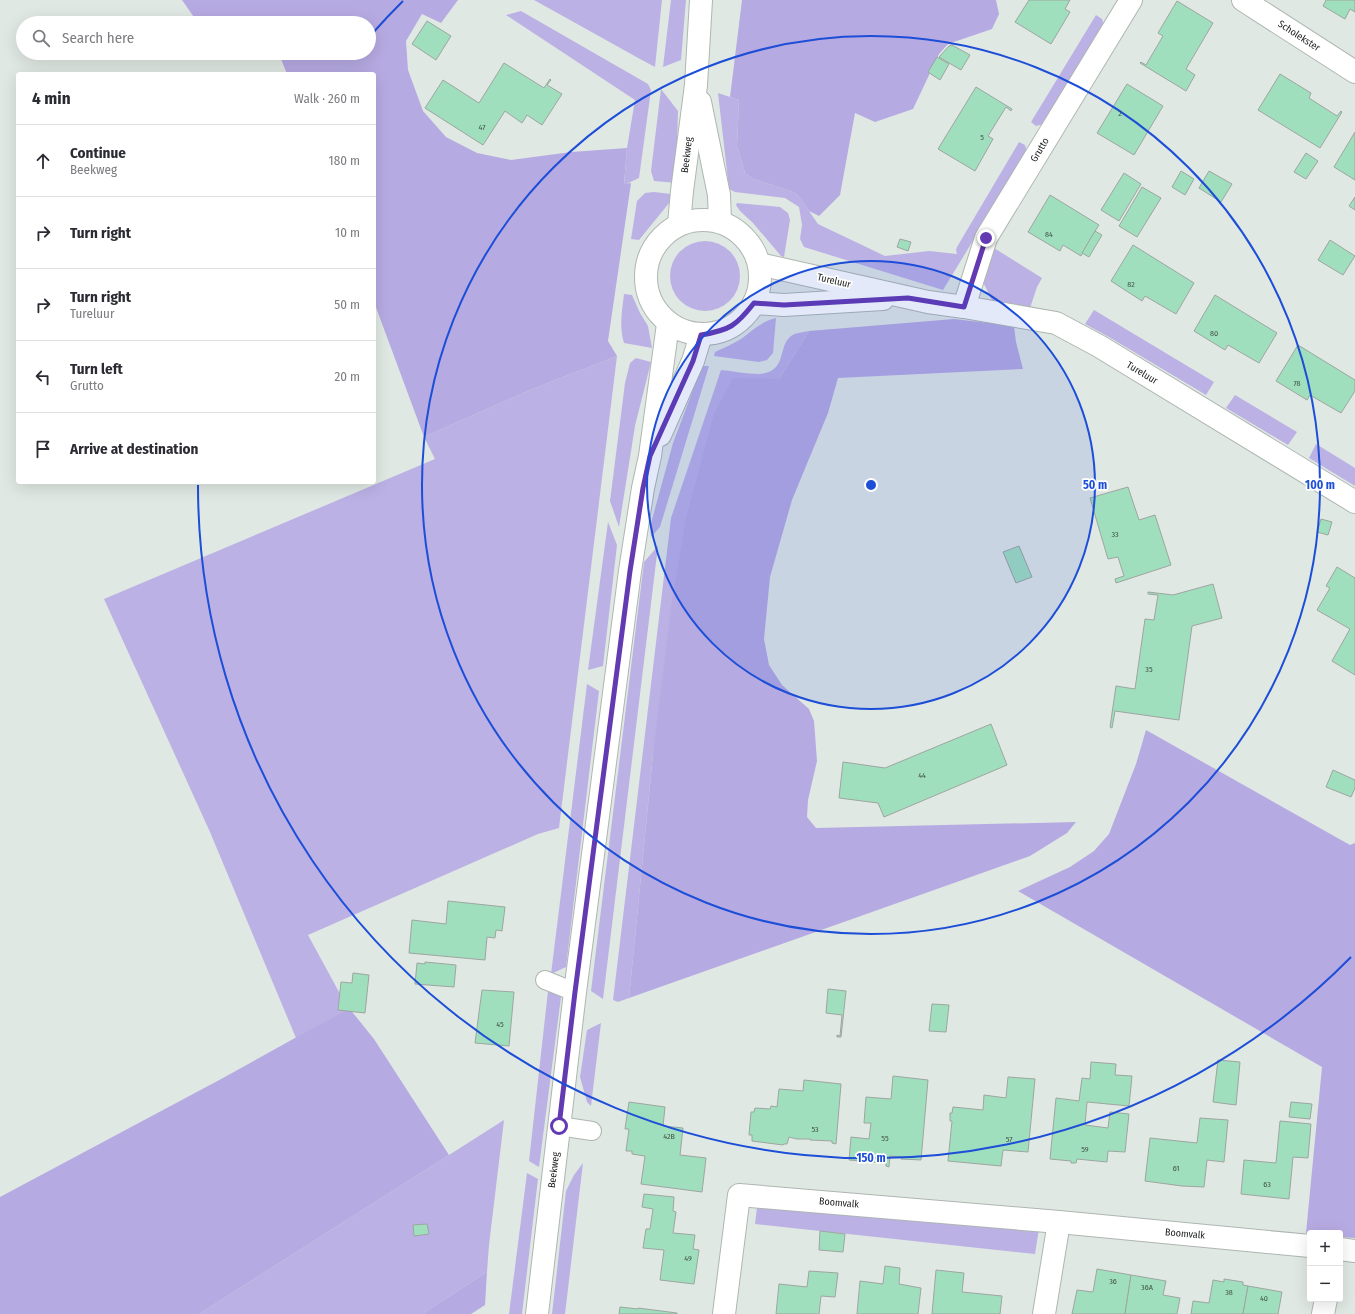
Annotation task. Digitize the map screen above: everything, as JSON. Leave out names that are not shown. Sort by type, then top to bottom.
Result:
[{"type":"street","name":"Beekweg","points":[[679,224],[696,85],[701,0]]},
{"type":"street","name":"Grutto","points":[[964,307],[986,238],[1131,0]]},
{"type":"street","name":"Scholekster","points":[[1243,0],[1355,72]]},
{"type":"street","name":"Beekweg","points":[[696,85],[719,195],[720,222]]},
{"type":"street","points":[[699,219],[720,222],[734,228],[745,238],[754,250],[759,264],[760,284],[754,303],[741,320],[722,331],[701,335],[684,332],[668,324],[655,309],[647,291],[645,271],[651,252],[663,235],[679,224],[699,219]]},
{"type":"street","name":"Tureluur","points":[[759,264],[908,298],[1056,324],[1099,346],[1355,502]]},
{"type":"street","name":"Tureluur","points":[[754,303],[784,305],[908,298]]},
{"type":"street","name":"Beekweg","points":[[537,1314],[575,992],[630,571],[643,488],[650,456],[668,324]]},
{"type":"street","name":"Beekweg","points":[[650,456],[693,361],[701,335]]},
{"type":"street","name":"Boomvalk","points":[[724,1314],[739,1195],[1059,1222],[1307,1246]]},
{"type":"street","points":[[1044,1314],[1059,1222]]},
{"type":"street","points":[[1343,1249],[1355,1251]]},
{"type":"street","points":[[1323,1314],[1325,1302]]},
{"type":"lane","points":[[545,980],[575,992]]},
{"type":"lane","points":[[559,1126],[592,1132]]},
{"type":"shaded area","points":[[182,0],[458,0],[441,23],[422,14],[406,41],[408,70],[423,111],[446,137],[477,153],[511,160],[571,152],[627,148],[624,184],[631,183],[608,341],[617,356],[530,390],[424,437],[376,307],[376,72],[286,72],[281,60],[376,60],[376,16],[193,16]]},
{"type":"shaded area","points":[[534,0],[662,0],[655,67],[640,59]]},
{"type":"shaded area","points":[[671,0],[686,0],[681,60],[663,67]]},
{"type":"shaded area","points":[[742,0],[996,0],[999,14],[992,29],[948,44],[939,54],[913,109],[875,122],[855,113],[840,195],[819,216],[809,211],[795,193],[753,179],[745,173],[737,146],[739,100],[730,97]]},
{"type":"shaded area","points":[[521,11],[648,84],[651,90],[639,178],[624,185],[627,148],[635,100],[506,15]]},
{"type":"shaded area","points":[[1096,15],[1102,19],[1104,25],[1044,124],[1036,126],[1031,122]]},
{"type":"shaded area","points":[[661,89],[678,111],[676,183],[654,181],[651,171]]},
{"type":"shaded area","points":[[718,93],[739,100],[737,146],[745,173],[753,179],[795,193],[818,224],[885,256],[929,251],[957,254],[957,247],[1019,142],[1025,145],[1027,152],[943,290],[804,247],[800,239],[802,225],[799,207],[785,198],[735,192],[729,189]]},
{"type":"shaded area","points":[[654,192],[671,194],[674,197],[639,240],[631,239],[637,201],[645,193]]},
{"type":"shaded area","points":[[737,203],[780,207],[788,213],[790,220],[784,257],[781,256],[753,223],[740,211],[736,205]]},
{"type":"shaded area","points":[[698,241],[712,241],[725,247],[734,256],[740,269],[738,289],[730,301],[712,311],[698,311],[685,305],[676,296],[670,283],[670,269],[676,256],[685,247]]},
{"type":"shaded area","points":[[994,248],[1042,278],[1037,287],[1030,308],[994,304],[983,282]]},
{"type":"shaded area","points":[[624,294],[632,295],[648,326],[652,348],[624,343],[621,325]]},
{"type":"shaded area","points":[[1094,310],[1214,382],[1206,395],[1085,324]]},
{"type":"shaded area","points":[[776,318],[773,353],[767,360],[759,362],[714,356],[715,352],[741,339],[762,324]]},
{"type":"shaded area","points":[[954,319],[1014,326],[1016,342],[1023,369],[838,378],[828,413],[792,500],[770,577],[764,639],[769,665],[782,685],[809,709],[814,721],[817,761],[808,800],[807,817],[816,828],[1076,822],[1067,833],[1030,856],[629,998],[653,754],[671,607],[686,518],[714,414],[733,378],[779,379],[809,331]]},
{"type":"shaded area","points":[[809,331],[779,379],[733,379],[653,754],[629,998],[618,1002],[613,1000],[671,518],[721,370],[754,374],[768,372],[774,369],[778,364],[784,346],[791,336],[797,333]]},
{"type":"shaded area","points":[[617,356],[559,828],[538,834],[308,935],[349,1008],[296,1038],[210,832],[104,599],[435,459],[424,437],[530,390]]},
{"type":"shaded area","points":[[636,358],[651,362],[635,426],[619,527],[610,501],[625,383],[630,363]]},
{"type":"shaded area","points":[[703,366],[709,366],[660,527],[651,537],[650,527],[673,443]]},
{"type":"shaded area","points":[[1235,395],[1297,432],[1288,445],[1226,408]]},
{"type":"shaded area","points":[[1316,444],[1355,468],[1355,486],[1309,458]]},
{"type":"shaded area","points":[[608,522],[617,545],[603,666],[588,670]]},
{"type":"shaded area","points":[[658,546],[603,999],[591,991],[644,562]]},
{"type":"shaded area","points":[[587,684],[599,691],[566,967],[551,974]]},
{"type":"shaded area","points":[[1146,730],[1350,845],[1355,843],[1355,1238],[1343,1237],[1343,1230],[1307,1230],[1306,1233],[1322,1067],[1018,891],[1070,867],[1094,851],[1109,834],[1136,764]]},
{"type":"shaded area","points":[[548,991],[561,997],[539,1167],[529,1161]]},
{"type":"shaded area","points":[[349,1008],[374,1039],[449,1155],[199,1314],[0,1314],[0,1197],[223,1078]]},
{"type":"shaded area","points":[[601,1023],[591,1106],[587,1102],[580,1077],[587,1030]]},
{"type":"shaded area","points":[[504,1120],[487,1272],[422,1314],[199,1314]]},
{"type":"shaded area","points":[[583,1163],[565,1314],[552,1314],[566,1191],[574,1175]]},
{"type":"shaded area","points":[[527,1173],[538,1179],[522,1314],[509,1314]]},
{"type":"shaded area","points":[[757,1207],[1039,1229],[1035,1254],[755,1224]]},
{"type":"shaded area","points":[[487,1272],[485,1305],[471,1314],[422,1314]]},
{"type":"building","points":[[1029,0],[1070,0],[1065,9],[1070,12],[1051,44],[1015,22]]},
{"type":"building","points":[[1326,0],[1355,0],[1355,12],[1350,9],[1345,19],[1323,6]]},
{"type":"building","points":[[1177,1],[1213,23],[1186,69],[1195,75],[1186,91],[1140,63],[1141,62],[1146,65],[1163,36],[1158,33]]},
{"type":"building","points":[[427,21],[451,36],[436,60],[412,44]]},
{"type":"building","points":[[952,45],[970,55],[961,70],[939,57],[949,46]]},
{"type":"building","points":[[937,57],[949,64],[940,80],[928,72]]},
{"type":"building","points":[[504,63],[544,88],[550,79],[551,80],[547,85],[562,94],[542,125],[527,115],[522,123],[505,111],[483,145],[425,108],[443,80],[479,103]]},
{"type":"building","points":[[1280,74],[1311,93],[1309,98],[1337,116],[1341,111],[1342,112],[1320,148],[1258,110]]},
{"type":"building","points":[[1127,84],[1163,106],[1134,155],[1097,133]]},
{"type":"building","points":[[976,87],[1012,109],[1011,111],[1006,107],[988,136],[993,139],[975,171],[938,149]]},
{"type":"building","points":[[1355,132],[1355,180],[1334,167]]},
{"type":"building","points":[[1306,153],[1318,161],[1306,179],[1294,172]]},
{"type":"building","points":[[1181,171],[1194,179],[1185,195],[1172,187]]},
{"type":"building","points":[[1209,171],[1232,184],[1221,202],[1199,188]]},
{"type":"building","points":[[1124,173],[1141,184],[1119,221],[1101,210]]},
{"type":"building","points":[[1142,187],[1161,198],[1137,237],[1119,226]]},
{"type":"building","points":[[1050,195],[1099,225],[1081,256],[1063,245],[1060,251],[1028,232]]},
{"type":"building","points":[[1355,197],[1355,210],[1349,206]]},
{"type":"building","points":[[1095,231],[1102,235],[1089,257],[1082,253]]},
{"type":"building","points":[[900,239],[911,242],[908,251],[897,247]]},
{"type":"building","points":[[1330,240],[1355,256],[1343,275],[1318,260]]},
{"type":"building","points":[[1133,245],[1194,283],[1176,314],[1145,296],[1142,301],[1111,281]]},
{"type":"building","points":[[1215,295],[1277,333],[1259,363],[1228,345],[1225,350],[1194,331]]},
{"type":"building","points":[[1298,345],[1355,380],[1355,391],[1341,413],[1310,395],[1307,400],[1276,381]]},
{"type":"building","points":[[1128,487],[1139,520],[1155,515],[1171,565],[1116,583],[1115,579],[1124,576],[1118,557],[1108,559],[1090,498]]},
{"type":"building","points":[[1321,519],[1332,522],[1328,535],[1317,532]]},
{"type":"building","points":[[1019,546],[1032,577],[1016,583],[1003,552]]},
{"type":"building","points":[[1337,567],[1355,578],[1355,675],[1332,661],[1350,629],[1317,610],[1330,588],[1326,586]]},
{"type":"building","points":[[1213,584],[1222,618],[1192,626],[1179,720],[1115,711],[1112,728],[1110,727],[1116,686],[1135,689],[1145,619],[1154,620],[1158,595],[1148,594],[1148,592],[1173,595]]},
{"type":"building","points":[[991,724],[1007,765],[884,817],[878,803],[839,798],[843,762],[885,768]]},
{"type":"building","points":[[1333,770],[1355,780],[1355,788],[1351,797],[1326,787]]},
{"type":"building","points":[[448,901],[505,907],[502,931],[496,930],[495,938],[487,937],[485,960],[409,953],[412,920],[446,924]]},
{"type":"building","points":[[425,962],[456,965],[454,987],[415,984],[417,963],[425,964]]},
{"type":"building","points":[[353,973],[369,975],[365,1013],[338,1010],[341,982],[352,983]]},
{"type":"building","points":[[828,989],[846,991],[841,1037],[837,1037],[837,1035],[840,1036],[842,1015],[826,1013]]},
{"type":"building","points":[[482,990],[514,992],[509,1046],[475,1043]]},
{"type":"building","points":[[932,1004],[949,1005],[946,1032],[929,1031]]},
{"type":"building","points":[[1218,1060],[1240,1062],[1236,1105],[1213,1102]]},
{"type":"building","points":[[1091,1062],[1116,1064],[1115,1075],[1132,1076],[1129,1106],[1087,1102],[1085,1125],[1108,1128],[1110,1112],[1129,1114],[1125,1152],[1108,1151],[1107,1162],[1077,1159],[1076,1163],[1071,1163],[1071,1161],[1050,1159],[1056,1098],[1079,1101],[1082,1078],[1090,1079]]},
{"type":"building","points":[[893,1076],[928,1080],[921,1160],[901,1159],[901,1157],[890,1156],[889,1167],[886,1166],[886,1163],[849,1160],[851,1137],[869,1139],[871,1123],[864,1123],[866,1097],[891,1099]]},
{"type":"building","points":[[1008,1077],[1035,1079],[1028,1152],[1003,1150],[1001,1166],[948,1161],[952,1121],[950,1121],[950,1113],[952,1113],[953,1107],[983,1110],[984,1095],[1006,1098]]},
{"type":"building","points":[[804,1080],[841,1084],[836,1144],[832,1143],[832,1141],[797,1139],[789,1137],[787,1144],[783,1145],[752,1141],[752,1135],[749,1135],[751,1112],[754,1112],[755,1108],[770,1109],[771,1106],[777,1107],[779,1089],[803,1091]]},
{"type":"building","points":[[629,1102],[665,1107],[663,1126],[683,1128],[680,1155],[706,1158],[702,1192],[641,1184],[645,1156],[632,1154],[632,1151],[626,1151],[629,1129],[625,1129]]},
{"type":"building","points":[[1291,1102],[1312,1104],[1310,1119],[1289,1117]]},
{"type":"building","points":[[1200,1118],[1228,1120],[1224,1162],[1207,1160],[1204,1187],[1182,1186],[1145,1181],[1150,1138],[1197,1143]]},
{"type":"building","points":[[1280,1121],[1311,1124],[1308,1158],[1293,1157],[1289,1199],[1241,1194],[1244,1160],[1276,1163]]},
{"type":"building","points":[[644,1194],[674,1197],[673,1211],[676,1212],[673,1233],[695,1235],[693,1249],[699,1250],[694,1284],[660,1280],[664,1250],[643,1248],[646,1229],[650,1229],[653,1209],[642,1207]]},
{"type":"building","points":[[427,1224],[429,1234],[414,1236],[413,1225]]},
{"type":"building","points":[[820,1231],[845,1234],[843,1252],[819,1250]]},
{"type":"building","points":[[885,1266],[900,1268],[899,1284],[921,1288],[918,1314],[857,1314],[860,1281],[883,1284]]},
{"type":"building","points":[[1097,1269],[1131,1275],[1125,1314],[1072,1314],[1077,1290],[1093,1292]]},
{"type":"building","points":[[936,1270],[964,1273],[962,1292],[1002,1296],[1000,1314],[932,1314]]},
{"type":"building","points":[[809,1271],[838,1273],[835,1297],[821,1296],[819,1314],[776,1314],[779,1284],[807,1287]]},
{"type":"building","points":[[1131,1275],[1166,1281],[1163,1295],[1180,1298],[1177,1314],[1125,1314]]},
{"type":"building","points":[[1224,1279],[1243,1282],[1243,1285],[1248,1286],[1243,1314],[1191,1314],[1193,1301],[1209,1303],[1213,1280],[1224,1282]]},
{"type":"building","points":[[1248,1286],[1282,1292],[1278,1314],[1243,1314]]},
{"type":"building","points":[[620,1307],[638,1308],[677,1314],[619,1314]]},
{"type":"route","points":[[559,1126],[630,571],[643,488],[650,456],[693,361],[701,335],[722,331],[741,320],[754,303],[784,305],[908,298],[964,307],[986,238]]}]
